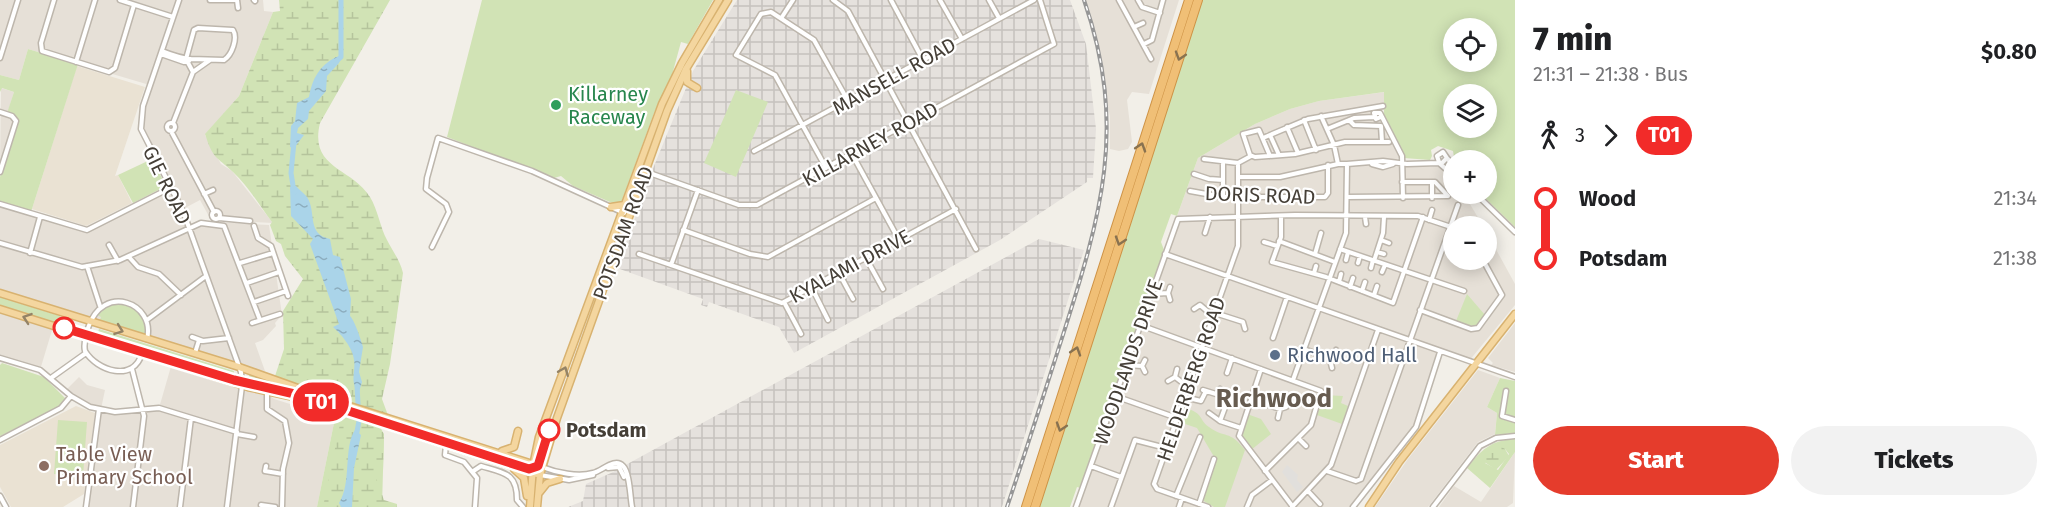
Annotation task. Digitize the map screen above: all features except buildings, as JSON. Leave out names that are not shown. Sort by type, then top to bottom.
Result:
[{"type":"highway","points":[[1026,507],[1189,0]]},
{"type":"highway","points":[[1035,507],[1198,0]]},
{"type":"main road","name":"POTSDAM ROAD","points":[[530,505],[533,463],[554,396],[623,208],[674,79],[719,0]]},
{"type":"main road","name":"POTSDAM ROAD","points":[[537,507],[540,475],[563,398],[673,97],[692,59],[728,0]]},
{"type":"main road","points":[[692,59],[686,79],[689,84],[697,88]]},
{"type":"main road","points":[[611,207],[623,208]]},
{"type":"main road","points":[[0,293],[239,367],[336,405],[498,451],[542,467]]},
{"type":"main road","points":[[0,309],[242,386],[267,393],[336,405]]},
{"type":"main road","points":[[1369,507],[1394,469],[1515,314]]},
{"type":"main road","points":[[554,396],[563,398]]},
{"type":"main road","points":[[388,421],[446,444],[540,475]]},
{"type":"main road","points":[[498,451],[514,447],[518,431]]},
{"type":"main road","points":[[503,463],[523,476],[530,505]]},
{"type":"main road","points":[[538,494],[546,484],[560,479]]},
{"type":"street","points":[[0,58],[18,0]]},
{"type":"street","points":[[54,0],[40,48],[44,52],[107,72],[113,70],[134,4]]},
{"type":"street","points":[[76,62],[95,0]]},
{"type":"street","points":[[120,0],[173,17]]},
{"type":"street","name":"GIE ROAD","points":[[179,0],[142,106],[141,122],[145,139],[189,227],[227,339],[239,367],[242,386],[227,507]]},
{"type":"street","points":[[210,0],[236,0],[238,8]]},
{"type":"street","points":[[782,18],[793,0]]},
{"type":"street","points":[[833,0],[848,11],[976,249]]},
{"type":"street","points":[[891,0],[923,60]]},
{"type":"street","points":[[940,0],[962,39]]},
{"type":"street","points":[[989,0],[999,18]]},
{"type":"street","name":"MANSELL ROAD","points":[[754,151],[1034,0]]},
{"type":"street","name":"KILLARNEY ROAD","points":[[638,169],[744,206],[757,206],[1054,44],[1040,0]]},
{"type":"street","points":[[1119,0],[1151,59]]},
{"type":"street","points":[[1138,0],[1143,7],[1160,13]]},
{"type":"street","points":[[1143,44],[1152,40],[1163,0]]},
{"type":"street","points":[[826,168],[775,75],[736,56],[763,12],[771,12],[782,18],[816,42],[848,101]]},
{"type":"street","points":[[1134,27],[1143,23]]},
{"type":"street","points":[[161,53],[188,60],[224,60],[228,57],[235,39],[233,30],[196,29],[187,47],[188,60],[193,72]]},
{"type":"street","points":[[211,59],[193,72],[173,123],[167,125],[214,212],[213,217],[250,221]]},
{"type":"street","points":[[1263,138],[1304,120],[1383,106]]},
{"type":"street","points":[[1367,108],[1367,118]]},
{"type":"street","points":[[0,112],[13,117],[15,123],[0,172]]},
{"type":"street","points":[[1321,116],[1334,145],[1338,164]]},
{"type":"street","points":[[1327,129],[1349,120],[1381,117],[1401,154],[1402,198]]},
{"type":"street","points":[[1304,120],[1316,150]]},
{"type":"street","points":[[1349,120],[1354,125],[1381,126],[1382,142]]},
{"type":"street","points":[[1287,128],[1298,153]]},
{"type":"street","points":[[1252,156],[1243,134],[1258,129],[1270,156]]},
{"type":"street","points":[[1270,135],[1279,155]]},
{"type":"street","points":[[432,247],[449,212],[446,204],[426,189],[438,138],[532,171],[611,207]]},
{"type":"street","points":[[1204,159],[1238,163],[1252,156],[1298,153],[1334,145],[1389,142]]},
{"type":"street","points":[[1428,164],[1441,152],[1443,154]]},
{"type":"street","points":[[852,154],[899,240]]},
{"type":"street","points":[[1436,157],[1443,166]]},
{"type":"street","points":[[1238,177],[1280,177],[1338,164],[1371,164],[1379,161],[1428,164],[1443,161]]},
{"type":"street","points":[[1223,162],[1223,197]]},
{"type":"street","name":"HELDERBERG ROAD","points":[[1176,496],[1157,489],[1154,483],[1238,246],[1238,163]]},
{"type":"street","points":[[1293,380],[1347,229],[1347,164]]},
{"type":"street","name":"DORIS ROAD","points":[[1190,191],[1223,197],[1322,197],[1328,193],[1328,165]]},
{"type":"street","points":[[1194,174],[1209,179],[1223,180]]},
{"type":"street","points":[[1347,197],[1447,197],[1447,193],[1432,182],[1402,182]]},
{"type":"street","points":[[1432,182],[1432,198]]},
{"type":"street","points":[[0,204],[80,230],[90,230],[170,188]]},
{"type":"street","points":[[204,194],[213,190]]},
{"type":"street","points":[[671,265],[698,190]]},
{"type":"street","points":[[683,230],[750,254],[768,257],[876,198]]},
{"type":"street","points":[[1486,204],[1515,232]]},
{"type":"street","points":[[1455,216],[1458,205]]},
{"type":"street","points":[[623,208],[630,216]]},
{"type":"street","name":"KYALAMI DRIVE","points":[[639,254],[777,302],[784,302],[956,209]]},
{"type":"street","points":[[1429,220],[1432,210]]},
{"type":"street","points":[[30,253],[40,217]]},
{"type":"street","points":[[1205,233],[1210,217],[1423,218],[1443,225]]},
{"type":"street","name":"WOODLANDS DRIVE","points":[[1076,507],[1151,294],[1181,218],[1210,217]]},
{"type":"street","points":[[1281,217],[1278,244],[1270,262],[1314,273],[1392,305],[1414,237],[1423,218]]},
{"type":"street","points":[[1365,217],[1366,224]]},
{"type":"street","points":[[1371,268],[1381,240],[1384,217]]},
{"type":"street","points":[[0,243],[71,266],[87,266],[129,257],[203,222],[226,226],[260,320]]},
{"type":"street","points":[[254,226],[258,238],[270,245],[287,294],[254,302]]},
{"type":"street","points":[[1315,254],[1321,233]]},
{"type":"street","points":[[1408,235],[1414,237]]},
{"type":"street","points":[[1381,240],[1389,243]]},
{"type":"street","points":[[1264,242],[1292,246],[1335,262]]},
{"type":"street","points":[[109,245],[118,261]]},
{"type":"street","points":[[1403,247],[1410,250]]},
{"type":"street","points":[[1340,249],[1464,291]]},
{"type":"street","points":[[1328,471],[1356,481],[1360,479],[1443,251]]},
{"type":"street","points":[[1346,260],[1348,252]]},
{"type":"street","points":[[1377,252],[1384,254]]},
{"type":"street","points":[[240,263],[273,253]]},
{"type":"street","points":[[1166,254],[1515,377]]},
{"type":"street","points":[[1358,263],[1360,256]]},
{"type":"street","points":[[129,257],[138,267],[159,274],[181,295]]},
{"type":"street","points":[[866,258],[884,289]]},
{"type":"street","points":[[1382,272],[1385,265]]},
{"type":"street","points":[[87,266],[100,306]]},
{"type":"street","points":[[1314,273],[1316,266]]},
{"type":"street","points":[[1420,310],[1471,328],[1478,328],[1502,295],[1488,270]]},
{"type":"street","points":[[247,283],[279,272]]},
{"type":"street","points":[[839,273],[853,299]]},
{"type":"street","points":[[1339,282],[1341,274]]},
{"type":"street","points":[[147,320],[206,276]]},
{"type":"street","points":[[1350,287],[1353,278]]},
{"type":"street","points":[[1362,291],[1365,282]]},
{"type":"street","points":[[1374,296],[1377,286]]},
{"type":"street","points":[[1170,287],[1168,293],[1170,300]]},
{"type":"street","points":[[812,288],[828,320]]},
{"type":"street","points":[[1151,294],[1168,293]]},
{"type":"street","points":[[1273,338],[1287,297]]},
{"type":"street","points":[[1194,309],[1200,305],[1202,298]]},
{"type":"street","points":[[142,353],[139,362],[132,369],[107,370],[93,362],[86,353],[85,337],[100,306],[114,302],[128,304],[138,309],[147,320],[147,340]]},
{"type":"street","points":[[784,302],[801,334]]},
{"type":"street","points":[[1200,305],[1214,314],[1243,322]]},
{"type":"street","points":[[252,323],[280,314]]},
{"type":"street","points":[[1245,329],[1243,322],[1247,316]]},
{"type":"street","points":[[1140,326],[1319,389],[1322,393],[1311,425],[1265,471]]},
{"type":"street","points":[[1261,369],[1241,428],[1240,438],[1292,507],[1328,471],[1378,330]]},
{"type":"street","points":[[192,338],[227,339]]},
{"type":"street","points":[[195,354],[200,340]]},
{"type":"street","points":[[1304,349],[1330,358]]},
{"type":"street","points":[[1332,368],[1330,358],[1336,350]]},
{"type":"street","points":[[1353,507],[1416,427],[1440,352]]},
{"type":"street","points":[[51,378],[86,353]]},
{"type":"street","points":[[0,358],[40,370],[71,396],[99,409],[115,412],[159,408],[254,437]]},
{"type":"street","points":[[1227,373],[1232,358]]},
{"type":"street","points":[[1145,360],[1143,366],[1145,372]]},
{"type":"street","points":[[1126,365],[1143,366]]},
{"type":"street","points":[[132,369],[143,409],[144,427],[133,507]]},
{"type":"street","points":[[1168,381],[1175,377],[1177,369]]},
{"type":"street","points":[[1175,377],[1188,387]]},
{"type":"street","points":[[1184,397],[1201,401],[1205,390],[1216,394],[1220,389]]},
{"type":"street","points":[[1506,391],[1502,416],[1515,420]]},
{"type":"street","points":[[267,393],[267,410],[283,419],[288,436],[282,507]]},
{"type":"street","points":[[0,440],[61,408],[71,396]]},
{"type":"street","points":[[1115,396],[1177,418]]},
{"type":"street","points":[[1251,399],[1280,409],[1286,407]]},
{"type":"street","points":[[1220,421],[1228,400],[1249,405]]},
{"type":"street","points":[[86,507],[99,409]]},
{"type":"street","points":[[1278,418],[1280,409]]},
{"type":"street","points":[[1209,413],[1220,421],[1241,428]]},
{"type":"street","points":[[180,507],[191,418]]},
{"type":"street","points":[[1433,507],[1480,446],[1496,438],[1515,436]]},
{"type":"street","points":[[1200,437],[1176,496],[1208,507]]},
{"type":"street","points":[[1298,438],[1306,446]]},
{"type":"street","points":[[1111,507],[1135,440],[1166,448]]},
{"type":"street","points":[[446,444],[445,455],[464,462],[477,481],[475,507]]},
{"type":"street","points":[[1198,504],[1214,459]]},
{"type":"street","points":[[542,467],[562,473],[591,473],[618,465],[625,468],[631,507]]},
{"type":"street","points":[[540,475],[560,479],[587,477],[618,465]]},
{"type":"street","points":[[266,466],[265,471],[283,474]]},
{"type":"street","points":[[1091,466],[1121,477]]},
{"type":"street","points":[[472,472],[484,467],[513,478],[517,486],[517,499],[523,507]]},
{"type":"street","points":[[1247,507],[1252,495],[1272,480]]},
{"type":"street","points":[[1308,491],[1320,504]]},
{"type":"street","points":[[0,496],[6,507]]},
{"type":"street","points":[[1179,507],[1182,498]]},
{"type":"street","points":[[261,505],[275,507]]},
{"type":"shaded area","points":[[0,0],[263,0],[264,11],[273,12],[239,96],[205,135],[221,164],[232,171],[273,223],[211,220],[200,200],[183,209],[143,125],[143,113],[153,86],[28,49],[19,80],[0,75]]},
{"type":"shaded area","points":[[737,0],[1070,0],[1086,44],[1096,129],[1093,178],[1087,178],[1087,182],[1000,240],[794,353],[779,327],[709,302],[707,307],[701,305],[703,299],[617,268],[654,166],[693,71]]},
{"type":"shaded area","points":[[1084,0],[1179,0],[1149,94],[1132,92],[1127,100],[1132,142],[1128,149],[1119,151],[1110,149],[1110,117],[1103,75],[1095,35]]},
{"type":"shaded area","points":[[77,66],[145,87],[115,176],[118,175],[132,203],[86,226],[32,209]]},
{"type":"shaded area","points":[[1,88],[14,92],[7,114],[15,119],[0,171]]},
{"type":"shaded area","points":[[1385,92],[1385,110],[1372,110],[1372,121],[1382,121],[1388,138],[1392,140],[1400,157],[1396,160],[1384,158],[1384,170],[1393,167],[1440,167],[1443,170],[1443,204],[1470,204],[1477,216],[1443,216],[1443,270],[1497,270],[1497,251],[1515,284],[1515,305],[1469,361],[1438,351],[1415,425],[1351,507],[1078,507],[1179,222],[1177,216],[1198,158],[1255,124],[1290,109],[1319,101]]},
{"type":"shaded area","points":[[170,188],[189,230],[216,222],[269,225],[282,315],[275,323],[276,326],[263,340],[255,343],[265,371],[236,367],[0,293],[0,204],[84,230]]},
{"type":"shaded area","points":[[1039,239],[1084,250],[1002,507],[568,507],[583,501],[586,484],[611,473]]},
{"type":"shaded area","points":[[0,309],[53,327],[40,370],[0,358]]},
{"type":"shaded area","points":[[1515,323],[1515,372],[1491,365],[1493,363],[1488,358]]},
{"type":"shaded area","points":[[172,363],[267,393],[274,399],[335,418],[317,507],[86,507],[99,410],[65,391],[79,377],[87,385],[105,390],[101,409],[115,412],[159,408]]},
{"type":"shaded area","points":[[1478,370],[1500,378],[1487,407],[1497,413],[1495,434],[1478,442],[1428,507],[1375,507],[1408,459]]},
{"type":"shaded area","name":"Table View Primary School","points":[[76,406],[95,413],[84,494],[63,507],[11,507],[0,487],[0,445]]},
{"type":"shaded area","points":[[1515,452],[1513,503],[1507,507],[1439,507],[1454,486],[1481,502]]},
{"type":"shaded area","points":[[1287,465],[1298,475],[1297,480],[1303,487],[1297,492],[1282,472]]},
{"type":"green space","points":[[279,0],[390,0],[320,123],[318,138],[320,150],[326,159],[353,179],[370,197],[403,273],[390,364],[382,399],[389,418],[274,379],[284,349],[283,311],[303,279],[285,256],[281,244],[276,241],[270,225],[272,222],[244,183],[213,153],[205,134],[239,96],[273,12],[280,11]]},
{"type":"green space","name":"Killarney Raceway","points":[[482,0],[713,0],[688,44],[681,42],[672,75],[654,113],[621,203],[617,205],[573,186],[561,176],[554,178],[447,137]]},
{"type":"green space","points":[[1201,0],[1515,0],[1515,227],[1491,204],[1497,204],[1497,150],[1450,150],[1438,146],[1431,150],[1430,160],[1404,158],[1384,118],[1384,92],[1319,101],[1290,109],[1255,124],[1198,158],[1177,216],[1171,214],[1161,242],[1164,250],[1080,488],[1077,487],[1070,507],[1038,507]]},
{"type":"green space","points":[[28,49],[78,64],[31,212],[0,202],[0,177],[17,122],[15,116],[7,113],[14,92],[2,88],[0,92],[0,75],[19,80]]},
{"type":"green space","points":[[736,90],[768,102],[736,177],[704,163]]},
{"type":"green space","points":[[152,159],[166,186],[133,203],[118,175]]},
{"type":"green space","points":[[1467,294],[1485,315],[1475,327],[1456,321]]},
{"type":"green space","points":[[0,297],[60,316],[57,324],[0,306]]},
{"type":"green space","points":[[117,304],[137,312],[143,320],[147,332],[145,334],[100,320],[101,317],[97,315],[106,305]]},
{"type":"green space","points":[[99,329],[234,371],[233,378],[97,336]]},
{"type":"green space","points":[[2,363],[44,377],[67,400],[59,407],[0,436],[0,365]]},
{"type":"green space","points":[[248,372],[324,399],[323,404],[253,387]]},
{"type":"green space","points":[[1500,378],[1515,381],[1515,433],[1495,435],[1497,413],[1487,407]]},
{"type":"green space","points":[[1324,395],[1343,396],[1341,403],[1348,406],[1342,424],[1317,415]]},
{"type":"green space","points":[[1184,407],[1198,414],[1214,431],[1235,439],[1245,450],[1225,507],[1214,507],[1202,500],[1216,460],[1197,428],[1179,422]]},
{"type":"green space","points":[[342,414],[380,427],[384,434],[383,471],[375,475],[384,500],[397,504],[397,507],[352,507],[354,468],[359,446],[351,440],[341,507],[323,507]]},
{"type":"green space","points":[[1247,414],[1261,419],[1271,434],[1251,450],[1241,437]]},
{"type":"green space","points":[[335,418],[384,434],[382,507],[317,507]]},
{"type":"green space","points":[[58,420],[87,422],[83,476],[54,474]]},
{"type":"green space","points":[[1515,439],[1515,452],[1490,488],[1467,468],[1487,447]],"holes":[[[1505,449],[1509,454],[1498,470],[1485,463]]]},
{"type":"green space","points":[[1498,445],[1505,449],[1509,456],[1496,470],[1483,461],[1489,449]]},
{"type":"water","points":[[336,57],[341,57],[339,63],[327,76],[326,91],[309,111],[308,119],[298,128],[297,133],[304,135],[294,148],[290,147],[291,126],[295,121],[297,103],[309,97],[317,74]]},
{"type":"water","points":[[296,186],[310,203],[313,222],[318,232],[330,239],[333,255],[340,257],[351,299],[350,316],[363,347],[359,372],[362,382],[359,392],[354,385],[353,355],[343,337],[333,327],[339,324],[310,244],[313,239],[291,216],[290,187]]},
{"type":"water","points":[[355,430],[361,435],[354,468],[352,507],[341,507],[339,503],[345,486],[349,446]]},
{"type":"waterway","points":[[335,62],[341,57],[341,0]]},
{"type":"waterway","points":[[294,142],[291,173],[294,192]]},
{"type":"waterway","points":[[356,437],[359,421],[357,386]]},
{"type":"railway","points":[[1007,507],[1076,294],[1098,211],[1107,131],[1105,89],[1097,46],[1084,0]]},
{"type":"bus line","name":"T01","points":[[64,328],[269,390],[299,395],[529,469],[535,469],[538,466],[549,430]]},
{"type":"place","name":"Killarney Raceway","points":[[556,105]]},
{"type":"place","name":"Richwood Hall","points":[[1275,355]]},
{"type":"place","name":"Potsdam","points":[[549,430]]},
{"type":"place","name":"Table View Primary School","points":[[44,466]]},
{"type":"district","name":"Richwood","points":[[1274,398]]}]
